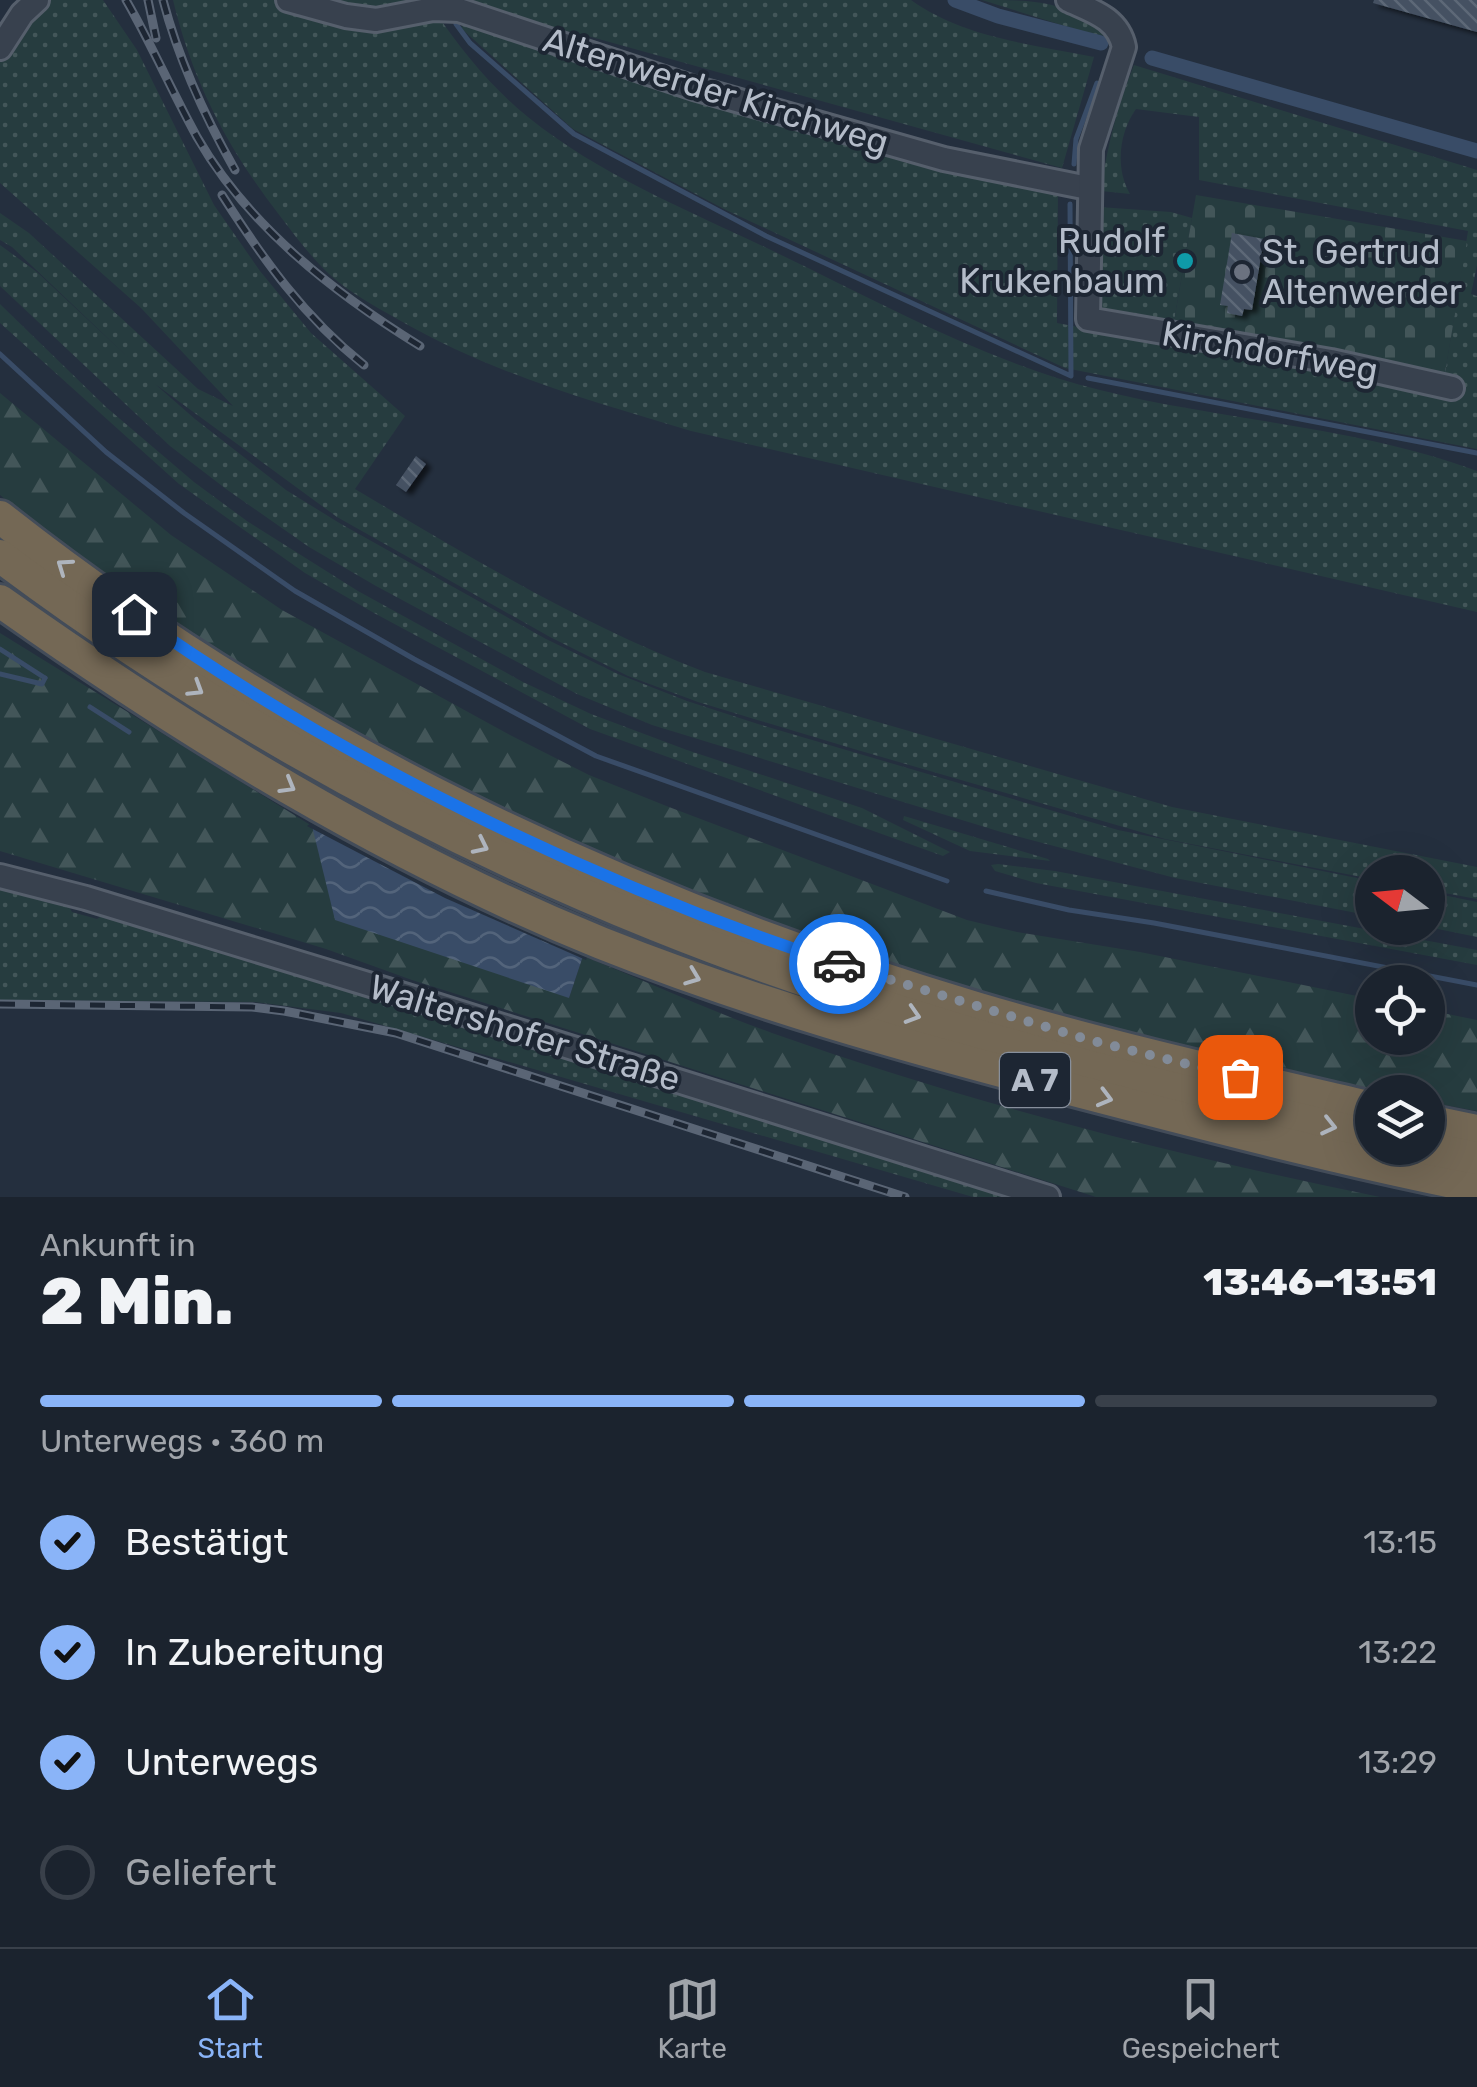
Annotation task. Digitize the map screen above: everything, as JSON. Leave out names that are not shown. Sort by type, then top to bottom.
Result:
[{"type":"highway","name":"A 7","points":[[0,517],[161,634],[350,749],[555,851],[669,902],[973,1007],[1108,1045],[1355,1104]]},
{"type":"highway","name":"A 7","points":[[0,556],[142,656],[324,766],[544,877],[657,925],[892,1008],[1099,1070],[1355,1132]]},
{"type":"highway","name":"A 7","points":[[0,601],[147,703],[321,806],[448,872],[601,942],[776,1008],[950,1058],[1300,1149],[1477,1187]]},
{"type":"highway","points":[[1445,1124],[1477,1131]]},
{"type":"highway","points":[[1445,1152],[1477,1158]]},
{"type":"street","points":[[0,48],[22,14],[37,0]]},
{"type":"street","name":"Altenwerder Kirchweg","points":[[288,0],[376,20],[433,9],[459,10],[694,88],[944,159],[1088,188]]},
{"type":"street","points":[[1068,0],[1113,24],[1124,47],[1094,134],[1088,188]]},
{"type":"street","name":"Kirchdorfweg","points":[[1088,188],[1088,319],[1331,361],[1452,388]]},
{"type":"street","name":"Waltershofer Straße","points":[[0,876],[86,898],[407,996],[1048,1197]]},
{"type":"green space","points":[[47,0],[103,0],[137,50],[214,205],[260,271],[311,333],[405,416],[355,489],[483,564],[614,633],[705,672],[1172,807],[1416,855],[1355,855],[1355,876],[1165,839],[698,702],[628,676],[550,637],[337,517],[155,384],[286,490],[546,639],[618,674],[758,724],[1118,830],[1355,878],[1355,913],[1175,878],[1001,832],[652,725],[577,694],[376,586],[309,547],[170,446],[0,286],[0,245],[37,272],[133,362],[12,247],[0,240],[0,213],[29,233],[198,389],[233,406],[141,308],[0,183],[0,59]]},
{"type":"green space","points":[[173,0],[911,0],[931,13],[976,31],[1094,57],[1062,168],[577,33],[434,10],[466,54],[502,93],[528,117],[585,157],[647,191],[974,347],[1100,390],[1384,444],[1477,471],[1477,612],[691,431],[542,384],[434,339],[354,293],[303,246],[244,166],[215,114],[191,59]]},
{"type":"green space","points":[[982,0],[1049,4],[1078,15],[1107,35],[1097,36]]},
{"type":"green space","points":[[461,19],[1058,191],[1057,323],[1438,394],[1445,373],[1468,231],[1199,180],[1199,117],[1136,109],[1121,151],[1122,173],[1130,194],[1101,191],[1103,174],[1134,65],[1477,170],[1477,265],[1471,294],[1477,296],[1477,449],[1065,368],[726,210],[573,129],[462,29]]},
{"type":"green space","points":[[1196,195],[1467,241],[1445,373],[1173,327]]},
{"type":"green space","points":[[1099,207],[1171,212],[1192,218],[1173,327],[1095,313]]},
{"type":"green space","points":[[0,304],[106,407],[194,482],[247,521],[358,591],[523,682],[591,714],[862,808],[950,852],[943,856],[590,729],[374,613],[305,573],[179,484],[0,323]]},
{"type":"green space","points":[[0,393],[171,535],[282,610],[589,775],[967,920],[1355,996],[1355,1055],[1445,1055],[1445,1013],[1477,1020],[1477,1111],[1445,1105],[1445,1075],[1355,1075],[1355,1088],[1334,1085],[1007,1002],[821,942],[593,851],[414,766],[241,669],[77,557],[0,495]]},
{"type":"green space","points":[[0,633],[312,826],[569,998],[583,956],[748,1024],[997,1105],[1226,1164],[1380,1197],[1096,1197],[412,980],[326,949],[0,851]]},
{"type":"green space","points":[[904,816],[1050,861],[970,851],[903,820]]},
{"type":"green space","points":[[1445,861],[1477,867],[1477,899],[1445,893]]},
{"type":"green space","points":[[991,865],[1055,871],[1355,927],[1355,942],[1036,883],[995,871]]},
{"type":"green space","points":[[0,886],[68,905],[72,912],[97,919],[106,913],[1024,1197],[973,1197],[341,1013],[255,1002],[0,1000]]},
{"type":"green space","points":[[1445,895],[1477,902],[1477,937],[1445,930]]},
{"type":"green space","points":[[1445,944],[1477,950],[1477,965],[1369,945]]},
{"type":"water","points":[[312,826],[583,956],[569,998],[335,920]]},
{"type":"pier","points":[[314,821],[588,955],[586,960],[445,898],[307,826]]},
{"type":"building","points":[[1477,0],[1477,32],[1373,3]]},
{"type":"building","name":"St. Gertrud Altenwerder","points":[[1232,233],[1264,239],[1252,310],[1244,309],[1242,316],[1227,313],[1228,306],[1220,305]]},
{"type":"building","points":[[416,456],[426,464],[406,492],[396,485]]},
{"type":"waterway","points":[[955,0],[998,16],[1101,43]]},
{"type":"waterway","points":[[456,24],[470,43],[574,134],[766,236],[1071,376],[1070,204]]},
{"type":"waterway","points":[[1152,58],[1477,151]]},
{"type":"waterway","points":[[1074,164],[1076,139],[1097,83]]},
{"type":"waterway","points":[[0,354],[106,452],[184,513],[295,591],[414,659],[596,756],[947,881]]},
{"type":"waterway","points":[[1088,378],[1477,453]]},
{"type":"waterway","points":[[0,649],[45,678]]},
{"type":"waterway","points":[[0,674],[42,684],[45,678]]},
{"type":"waterway","points":[[90,707],[129,732]]},
{"type":"waterway","points":[[986,891],[1069,910],[1477,985]]},
{"type":"railway","points":[[126,0],[197,137],[241,200],[325,280],[420,346]]},
{"type":"railway","points":[[148,0],[156,38]]},
{"type":"railway","points":[[163,0],[193,87],[235,170]]},
{"type":"railway","points":[[222,195],[286,286],[322,327],[364,365]]},
{"type":"railway","points":[[0,1004],[252,1007],[396,1033],[905,1197]]},
{"type":"way so far","points":[[839,964],[1089,1040],[1240,1077]]},
{"type":"place","name":"Rudolf Krukenbaum","points":[[1185,261]]},
{"type":"place","name":"St. Gertrud Altenwerder","points":[[1242,272]]},
{"type":"route","points":[[134,614],[350,749],[469,810],[669,902],[839,964]]}]
